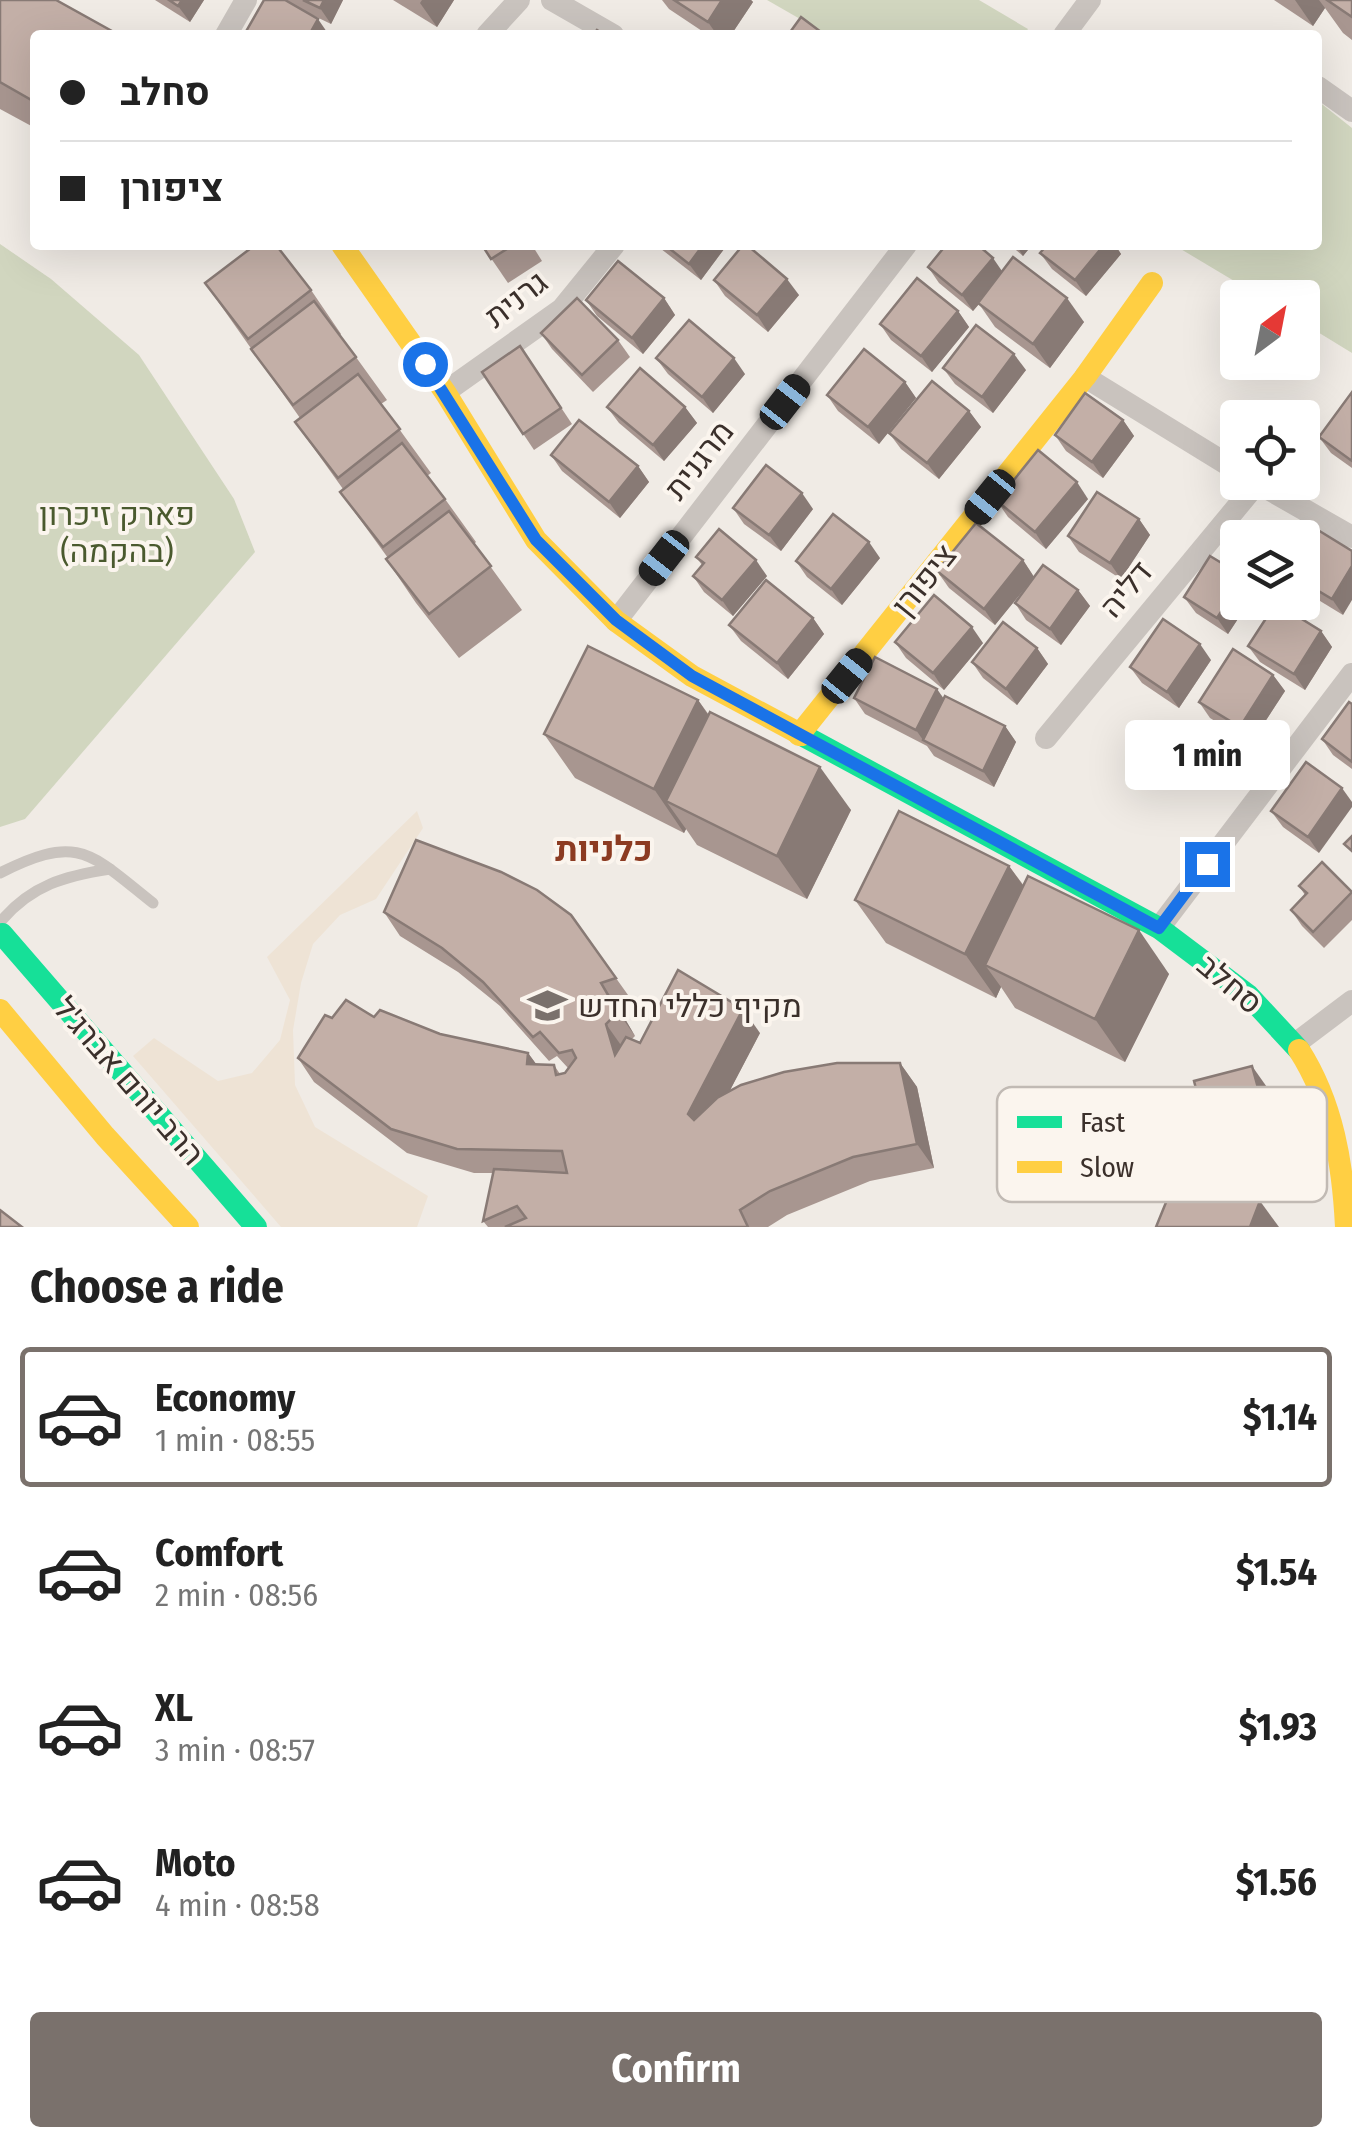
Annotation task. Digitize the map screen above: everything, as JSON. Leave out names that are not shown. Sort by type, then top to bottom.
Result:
[{"type":"street","points":[[229,30],[246,0]]},
{"type":"street","points":[[492,30],[520,0]]},
{"type":"street","points":[[552,0],[604,30]]},
{"type":"street","points":[[1068,30],[1090,0]]},
{"type":"street","points":[[1322,90],[1352,111]]},
{"type":"street","name":"סחלב","points":[[346,250],[445,392],[536,540],[616,620],[692,676],[1159,928],[1249,998],[1294,1044],[1316,1087]]},
{"type":"street","name":"גרנית","points":[[445,392],[562,309],[610,250]]},
{"type":"street","name":"מרגנית","points":[[616,620],[902,250]]},
{"type":"street","name":"ציפורן","points":[[799,736],[1086,377],[1152,283]]},
{"type":"street","points":[[1086,377],[1220,460]]},
{"type":"street","name":"דליה","points":[[1046,738],[1242,500]]},
{"type":"street","points":[[1286,500],[1352,537]]},
{"type":"street","points":[[1159,928],[1352,674]]},
{"type":"street","name":"הרב יורם אברג'ל","points":[[1,927],[256,1227]]},
{"type":"street","points":[[1294,1044],[1352,1001]]},
{"type":"street","name":"הרב יורם אברג'ל","points":[[0,1010],[105,1136],[188,1227]]},
{"type":"street","name":"סחלב","points":[[1327,1110],[1344,1193],[1346,1227]]},
{"type":"lane","points":[[0,873],[46,854],[80,850],[154,903]]},
{"type":"lane","points":[[1,927],[16,904],[41,886],[68,876],[110,869]]},
{"type":"green space","points":[[767,0],[979,0],[1028,29],[1027,30],[819,30]]},
{"type":"green space","points":[[1322,104],[1352,128],[1352,353],[1320,333],[1320,280],[1233,280],[1182,250],[1322,250]]},
{"type":"green space","name":"פארק זיכרון (בהקמה)","points":[[0,244],[51,279],[139,355],[234,499],[255,552],[25,819],[0,827]]},
{"type":"shaded area","points":[[417,811],[423,828],[376,899],[340,915],[313,944],[293,1030],[295,1085],[315,1127],[428,1196],[417,1227],[281,1227],[133,1056],[154,1038],[218,1081],[252,1073],[280,1040],[290,1000],[267,957]]},
{"type":"building","points":[[0,0],[56,0],[110,30],[30,30],[30,99],[0,82]]},
{"type":"building","points":[[264,0],[285,0],[318,19],[312,30],[247,30]]},
{"type":"building","points":[[303,0],[324,0],[320,8]]},
{"type":"building","points":[[674,0],[722,0],[708,22]]},
{"type":"building","points":[[1327,0],[1352,0],[1352,17]]},
{"type":"building","points":[[801,17],[818,30],[792,30]]},
{"type":"building","points":[[248,250],[280,250],[311,290],[248,339],[205,283]]},
{"type":"building","points":[[485,250],[505,250],[491,259]]},
{"type":"building","points":[[671,250],[699,250],[689,264]]},
{"type":"building","points":[[739,250],[753,250],[787,279],[757,315],[714,280]]},
{"type":"building","points":[[942,250],[984,250],[993,258],[962,295],[928,267]]},
{"type":"building","points":[[1043,250],[1100,250],[1075,280],[1040,253]]},
{"type":"building","points":[[1013,257],[1067,298],[1033,344],[978,303]]},
{"type":"building","points":[[618,261],[664,298],[632,338],[586,300]]},
{"type":"building","points":[[917,278],[958,311],[921,356],[880,324]]},
{"type":"building","points":[[577,298],[618,340],[582,375],[541,333]]},
{"type":"building","points":[[314,301],[356,357],[293,405],[251,349]]},
{"type":"building","points":[[689,320],[734,358],[702,397],[656,358]]},
{"type":"building","points":[[976,325],[1014,354],[982,397],[943,368]]},
{"type":"building","points":[[520,346],[561,408],[523,434],[482,372]]},
{"type":"building","points":[[864,349],[905,382],[868,427],[827,395]]},
{"type":"building","points":[[640,368],[685,407],[653,445],[607,407]]},
{"type":"building","points":[[358,374],[400,429],[338,478],[295,422]]},
{"type":"building","points":[[932,381],[969,411],[927,463],[889,433]]},
{"type":"building","points":[[1352,392],[1352,461],[1320,436]]},
{"type":"building","points":[[1085,393],[1123,420],[1092,462],[1055,435]]},
{"type":"building","points":[[579,420],[638,466],[609,502],[551,455]]},
{"type":"building","points":[[402,443],[445,499],[383,547],[340,492]]},
{"type":"building","points":[[1038,450],[1077,482],[1035,532],[997,501]]},
{"type":"building","points":[[766,465],[802,493],[769,535],[733,508]]},
{"type":"building","points":[[1097,492],[1139,519],[1110,563],[1068,536]]},
{"type":"building","points":[[449,511],[491,566],[429,614],[386,559]]},
{"type":"building","points":[[833,514],[869,542],[831,589],[796,561]]},
{"type":"building","points":[[976,523],[1023,560],[984,609],[937,571]]},
{"type":"building","points":[[719,529],[756,560],[722,600],[693,576],[704,563],[696,557]]},
{"type":"building","points":[[1320,531],[1352,551],[1352,566],[1332,599],[1320,592]]},
{"type":"building","points":[[1210,556],[1220,562],[1217,618],[1184,597]]},
{"type":"building","points":[[1043,565],[1078,590],[1050,629],[1015,603]]},
{"type":"building","points":[[766,580],[813,618],[777,663],[729,625]]},
{"type":"building","points":[[934,595],[972,627],[933,673],[895,642]]},
{"type":"building","points":[[1163,619],[1200,644],[1167,692],[1130,667]]},
{"type":"building","points":[[1265,620],[1303,620],[1321,631],[1294,674],[1248,646]]},
{"type":"building","points":[[1003,622],[1037,648],[1006,689],[972,662]]},
{"type":"building","points":[[588,646],[698,700],[654,789],[544,734]]},
{"type":"building","points":[[1233,649],[1273,675],[1240,727],[1199,702]]},
{"type":"building","points":[[875,657],[937,689],[916,730],[854,698]]},
{"type":"building","points":[[945,696],[1005,726],[983,771],[923,740]]},
{"type":"building","points":[[1349,702],[1352,704],[1352,762],[1322,739]]},
{"type":"building","points":[[710,712],[820,767],[777,856],[666,801]]},
{"type":"building","points":[[1306,762],[1342,788],[1308,837],[1271,811]]},
{"type":"building","points":[[899,811],[1009,866],[965,954],[855,900]]},
{"type":"building","name":"מקיף כללי החדש","points":[[416,840],[501,872],[537,890],[571,915],[616,978],[601,983],[618,1012],[606,1024],[615,1055],[626,1037],[640,1043],[678,970],[743,1009],[688,1114],[694,1120],[717,1098],[741,1085],[784,1072],[837,1063],[900,1063],[917,1144],[853,1157],[770,1191],[740,1210],[748,1227],[505,1227],[526,1218],[517,1206],[483,1221],[494,1169],[567,1173],[562,1151],[457,1149],[391,1129],[298,1058],[325,1015],[332,1018],[346,1000],[374,1017],[380,1010],[440,1034],[528,1053],[527,1064],[554,1065],[556,1075],[565,1073],[576,1058],[572,1050],[559,1053],[540,1032],[533,1037],[483,982],[442,948],[384,912]]},
{"type":"building","points":[[1322,862],[1352,892],[1313,932],[1291,910],[1307,893],[1299,886]]},
{"type":"building","points":[[1028,876],[1139,930],[1095,1019],[985,965]]},
{"type":"building","points":[[1252,1066],[1258,1087],[1196,1087],[1194,1081]]},
{"type":"building","points":[[1166,1202],[1260,1202],[1250,1227],[1156,1227]]},
{"type":"building","points":[[0,1210],[22,1227],[0,1227]]},
{"type":"traffic: fast","points":[[802,735],[1159,928],[1248,995],[1299,1050]]},
{"type":"traffic: fast","points":[[2,934],[256,1227]]},
{"type":"traffic: slow","points":[[346,250],[445,392],[536,540],[616,621],[692,676],[802,735]]},
{"type":"traffic: slow","points":[[799,735],[1085,377],[1152,283]]},
{"type":"traffic: slow","points":[[0,1010],[105,1136],[188,1227]]},
{"type":"traffic: slow","points":[[1299,1050],[1318,1087]]},
{"type":"traffic: slow","points":[[1327,1110],[1342,1181],[1346,1227]]},
{"type":"place","name":"מקיף כללי החדש","points":[[548,1006]]},
{"type":"district","name":"כלניות","points":[[604,849]]},
{"type":"route","points":[[425,364],[536,540],[616,620],[692,676],[1159,928],[1207,864]]}]
